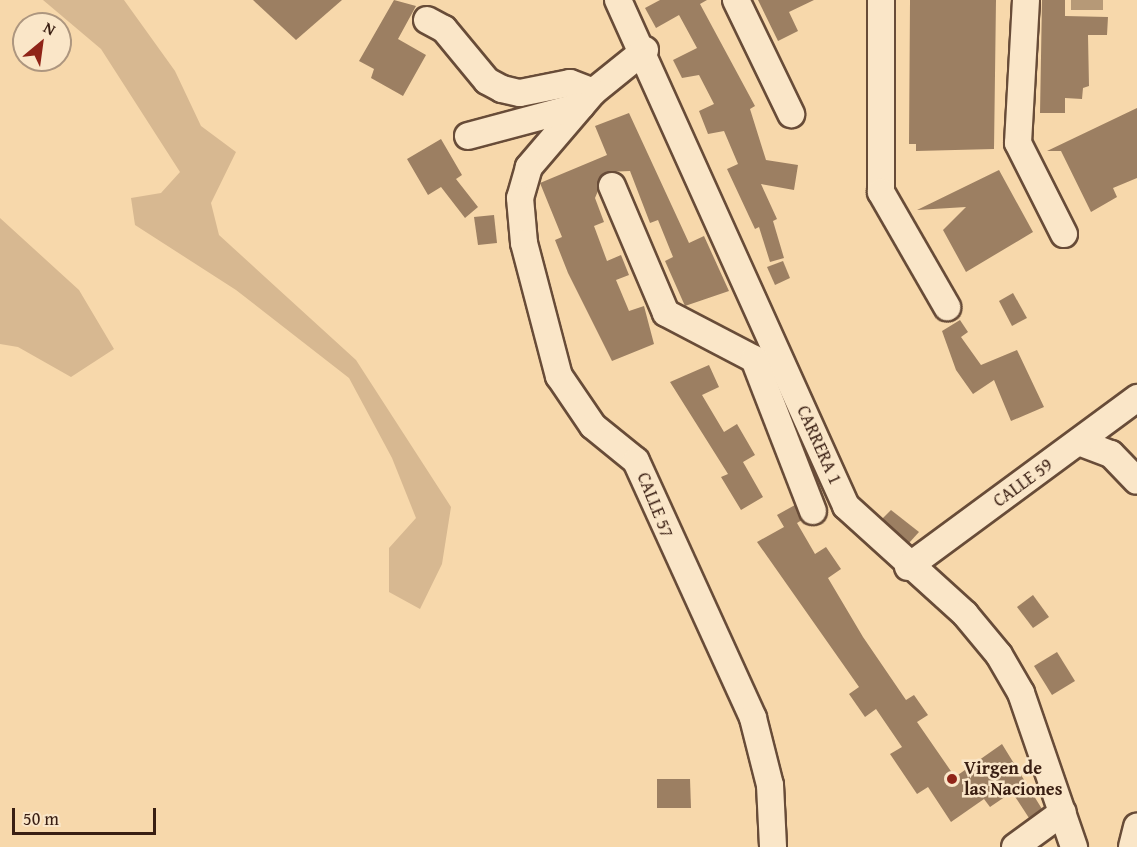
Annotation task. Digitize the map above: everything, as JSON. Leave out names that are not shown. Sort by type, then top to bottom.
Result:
[{"type":"street","name":"CARRERA 1","points":[[618,0],[645,50],[765,354],[846,506],[908,567],[964,614],[999,655],[1021,693],[1074,847]]},
{"type":"street","points":[[736,0],[791,114]]},
{"type":"street","points":[[881,0],[881,192],[947,307]]},
{"type":"street","points":[[1026,0],[1018,143],[1064,234]]},
{"type":"street","points":[[427,20],[444,29],[487,81],[502,89],[520,93],[570,83],[587,99],[468,136]]},
{"type":"street","name":"CALLE 57","points":[[645,50],[587,99],[529,167],[520,198],[524,243],[559,376],[593,426],[636,461],[753,718],[770,785],[773,847]]},
{"type":"street","points":[[612,186],[666,314],[765,354],[813,510]]},
{"type":"street","name":"CALLE 59","points":[[908,567],[1137,398]]},
{"type":"street","points":[[1079,442],[1111,454],[1137,481]]},
{"type":"street","points":[[1023,845],[1063,812]]},
{"type":"street","points":[[1132,847],[1137,827]]},
{"type":"shaded area","points":[[43,0],[124,0],[175,71],[201,126],[236,152],[211,203],[219,235],[356,360],[451,507],[442,564],[420,609],[389,592],[389,548],[416,518],[392,458],[349,378],[236,290],[135,225],[131,198],[161,193],[180,172],[101,49],[72,24],[72,12],[57,12]]},
{"type":"shaded area","points":[[1071,0],[1103,0],[1103,10],[1071,10]]},
{"type":"shaded area","points":[[0,218],[79,290],[114,349],[71,377],[18,347],[0,344]]},
{"type":"building","points":[[253,0],[342,0],[296,40]]},
{"type":"building","points":[[394,0],[416,6],[398,39],[426,55],[403,96],[371,78],[374,69],[359,61]]},
{"type":"building","points":[[660,0],[707,0],[700,4],[755,106],[750,109],[766,160],[798,165],[794,190],[761,184],[777,219],[773,221],[784,258],[770,262],[759,227],[755,229],[727,169],[738,164],[724,131],[708,134],[699,111],[714,104],[699,75],[682,78],[673,60],[697,48],[679,15],[656,28],[645,8]]},
{"type":"building","points":[[758,0],[814,0],[789,12],[798,31],[778,41]]},
{"type":"building","points":[[910,0],[996,0],[994,149],[916,151],[916,144],[909,144]]},
{"type":"building","points":[[1042,0],[1065,0],[1065,16],[1108,17],[1107,35],[1088,35],[1089,86],[1083,88],[1082,99],[1065,98],[1065,113],[1040,113]]},
{"type":"building","points":[[1137,108],[1137,178],[1113,188],[1117,197],[1091,212],[1061,151],[1047,151]]},
{"type":"building","points":[[629,113],[689,243],[704,236],[729,291],[685,306],[665,261],[673,257],[658,220],[650,223],[630,171],[606,172],[595,198],[604,222],[594,226],[607,261],[621,255],[629,275],[616,280],[629,311],[644,306],[654,344],[612,361],[568,273],[555,240],[562,237],[540,183],[607,155],[595,126]]},
{"type":"building","points":[[441,139],[462,175],[456,179],[478,207],[465,218],[441,187],[428,195],[407,159]]},
{"type":"building","points":[[999,170],[1033,232],[966,272],[943,230],[966,207],[917,210]]},
{"type":"building","points":[[494,215],[497,243],[478,245],[474,217]]},
{"type":"building","points":[[783,261],[790,278],[775,285],[767,267]]},
{"type":"building","points":[[1013,293],[1027,318],[1012,326],[999,301]]},
{"type":"building","points":[[960,320],[968,332],[961,337],[981,365],[1017,350],[1044,407],[1011,421],[994,380],[973,394],[956,370],[942,331]]},
{"type":"building","points":[[709,365],[719,387],[702,395],[724,432],[737,424],[755,455],[743,462],[763,497],[741,510],[721,477],[728,474],[670,382]]},
{"type":"building","points":[[795,505],[802,520],[797,523],[815,554],[826,547],[841,569],[828,578],[863,637],[906,700],[914,695],[928,715],[917,722],[955,777],[1002,744],[1042,809],[1029,818],[1012,792],[990,807],[984,799],[951,822],[928,787],[917,794],[890,754],[902,747],[876,709],[865,717],[849,694],[859,687],[757,542],[784,527],[777,515]]},
{"type":"building","points":[[891,510],[919,532],[909,543],[882,519]]},
{"type":"building","points":[[1033,595],[1049,617],[1033,628],[1017,607]]},
{"type":"building","points":[[1057,652],[1075,681],[1052,695],[1034,666]]},
{"type":"building","points":[[657,779],[690,779],[691,808],[657,808]]},
{"type":"place","name":"Virgen de las Naciones","points":[[952,779]]}]
